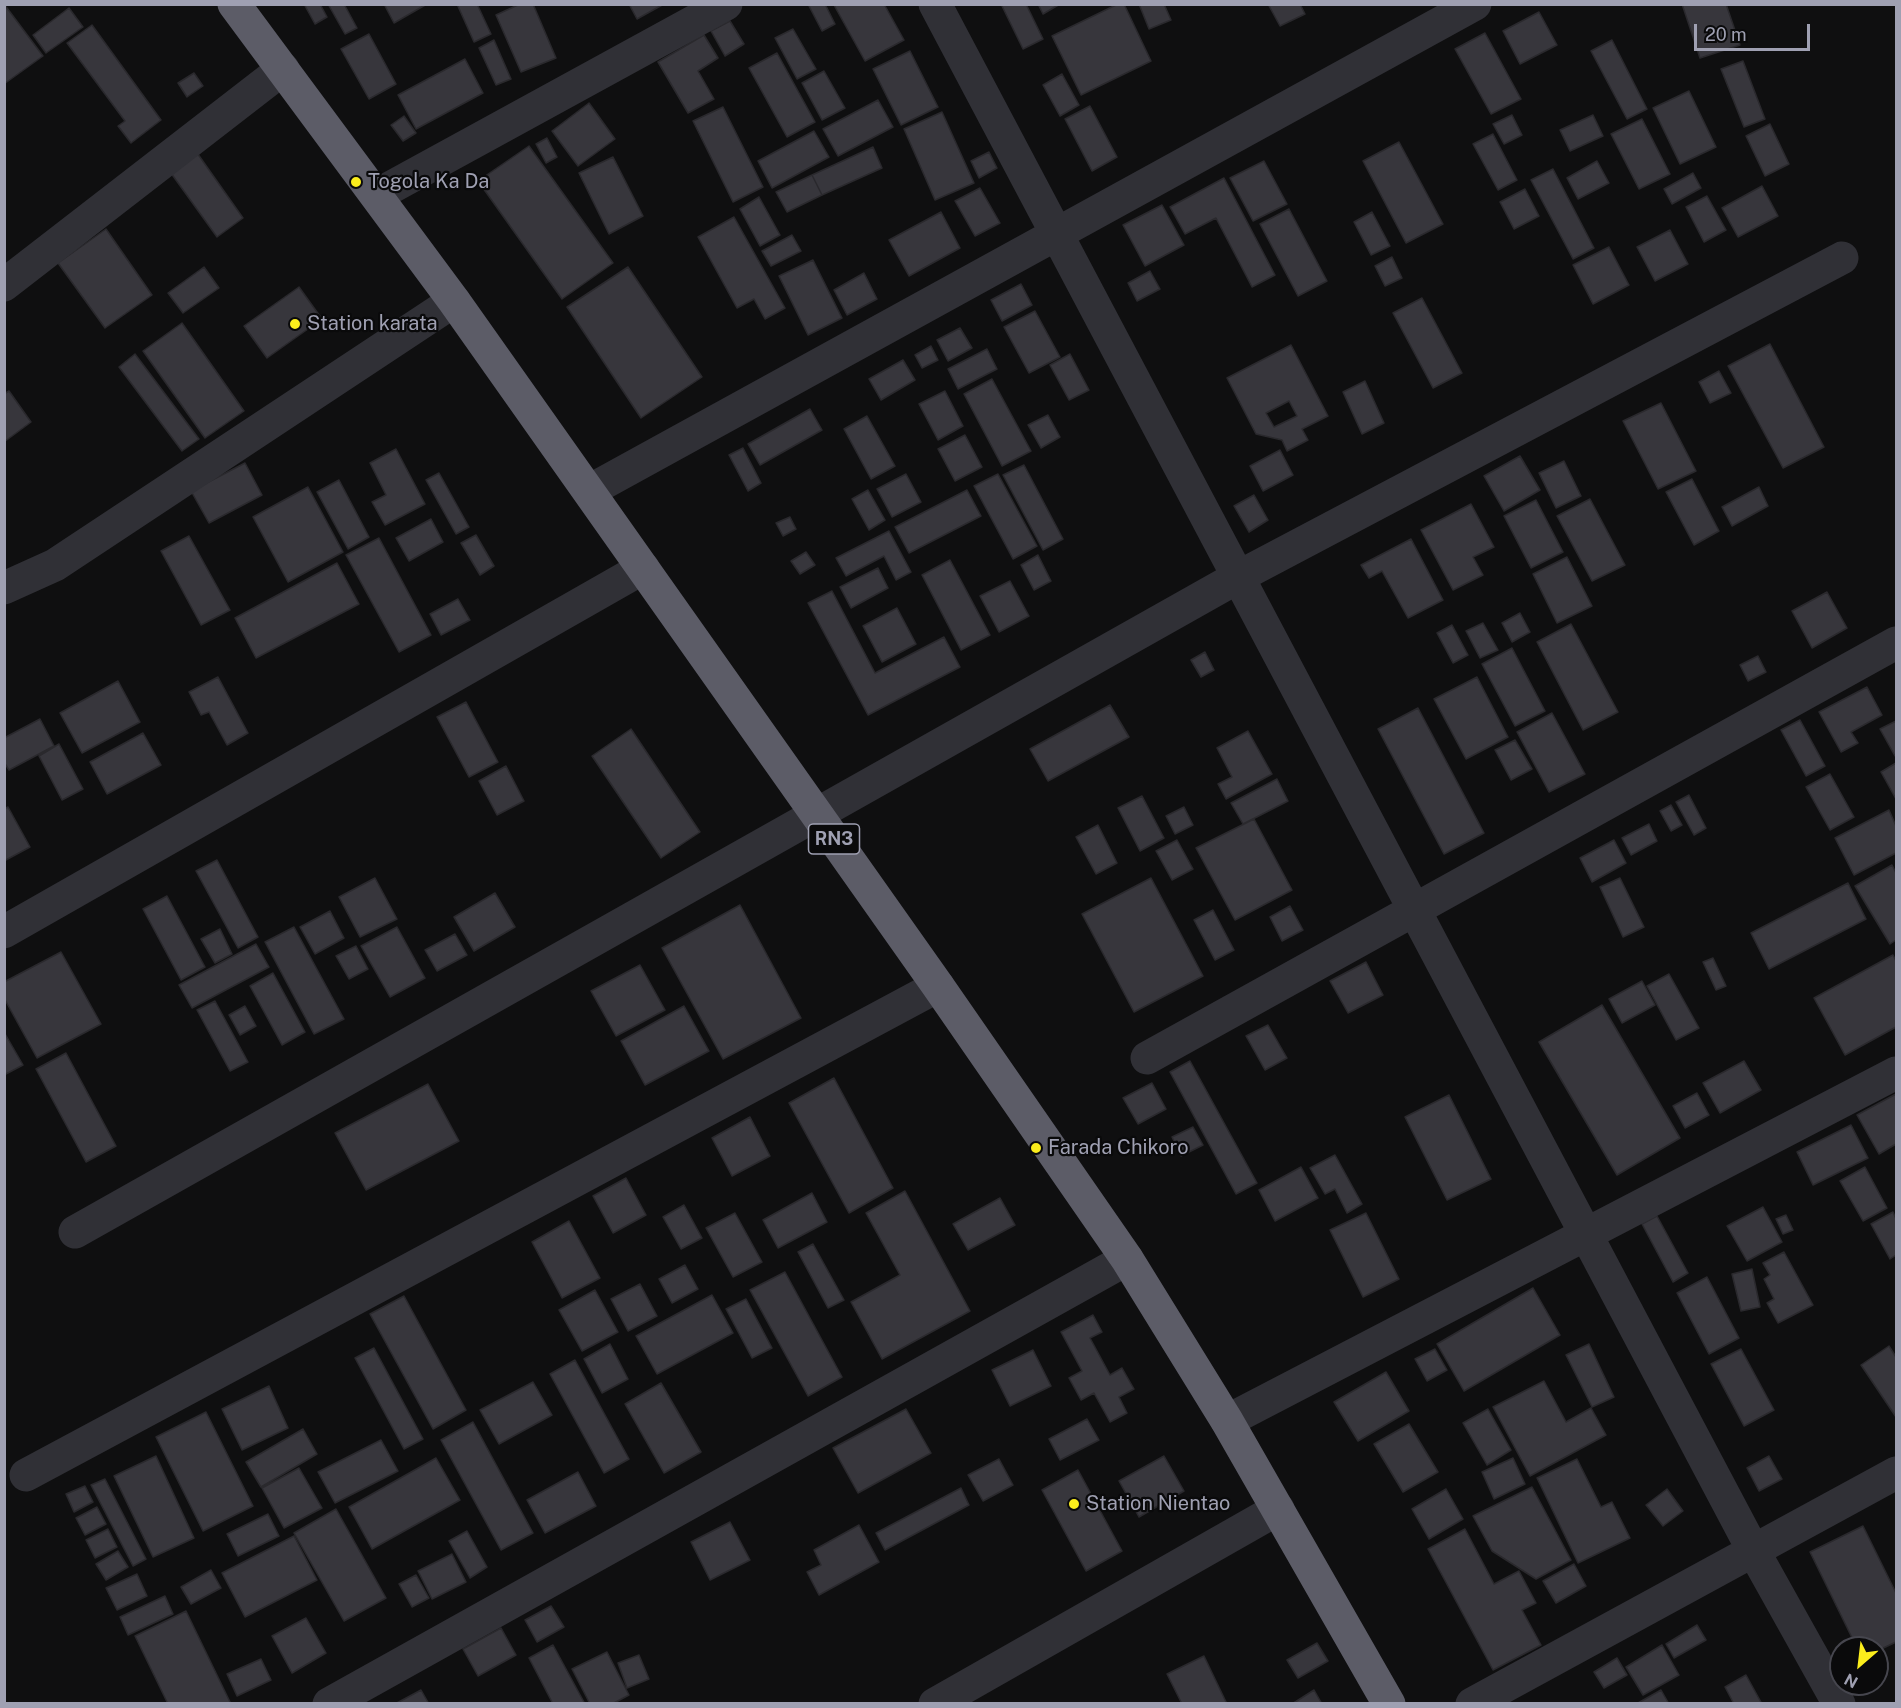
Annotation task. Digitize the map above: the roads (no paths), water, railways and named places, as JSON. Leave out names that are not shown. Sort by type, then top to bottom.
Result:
[{"type":"highway","name":"RN3","points":[[234,4],[454,301],[938,986],[1126,1259],[1227,1421],[1389,1704]]},
{"type":"street","points":[[377,195],[726,4]]},
{"type":"street","points":[[935,4],[1754,1550],[1839,1704]]},
{"type":"street","points":[[589,491],[1475,4]]},
{"type":"street","points":[[4,285],[283,69]]},
{"type":"street","points":[[75,1232],[1238,577],[1842,258]]},
{"type":"street","points":[[4,588],[55,565],[454,301]]},
{"type":"street","points":[[4,932],[643,568]]},
{"type":"street","points":[[1147,1058],[1896,643]]},
{"type":"street","points":[[26,1475],[938,986]]},
{"type":"street","points":[[1227,1421],[1896,1073]]},
{"type":"street","points":[[329,1704],[1126,1259]]},
{"type":"street","points":[[1472,1704],[1896,1473]]},
{"type":"street","points":[[934,1704],[1278,1509]]},
{"type":"place","name":"Togola Ka Da","points":[[356,182]]},
{"type":"place","name":"Station karata","points":[[295,324]]},
{"type":"place","name":"Farada Chikoro","points":[[1036,1148]]},
{"type":"place","name":"Station Nientao","points":[[1074,1504]]}]
